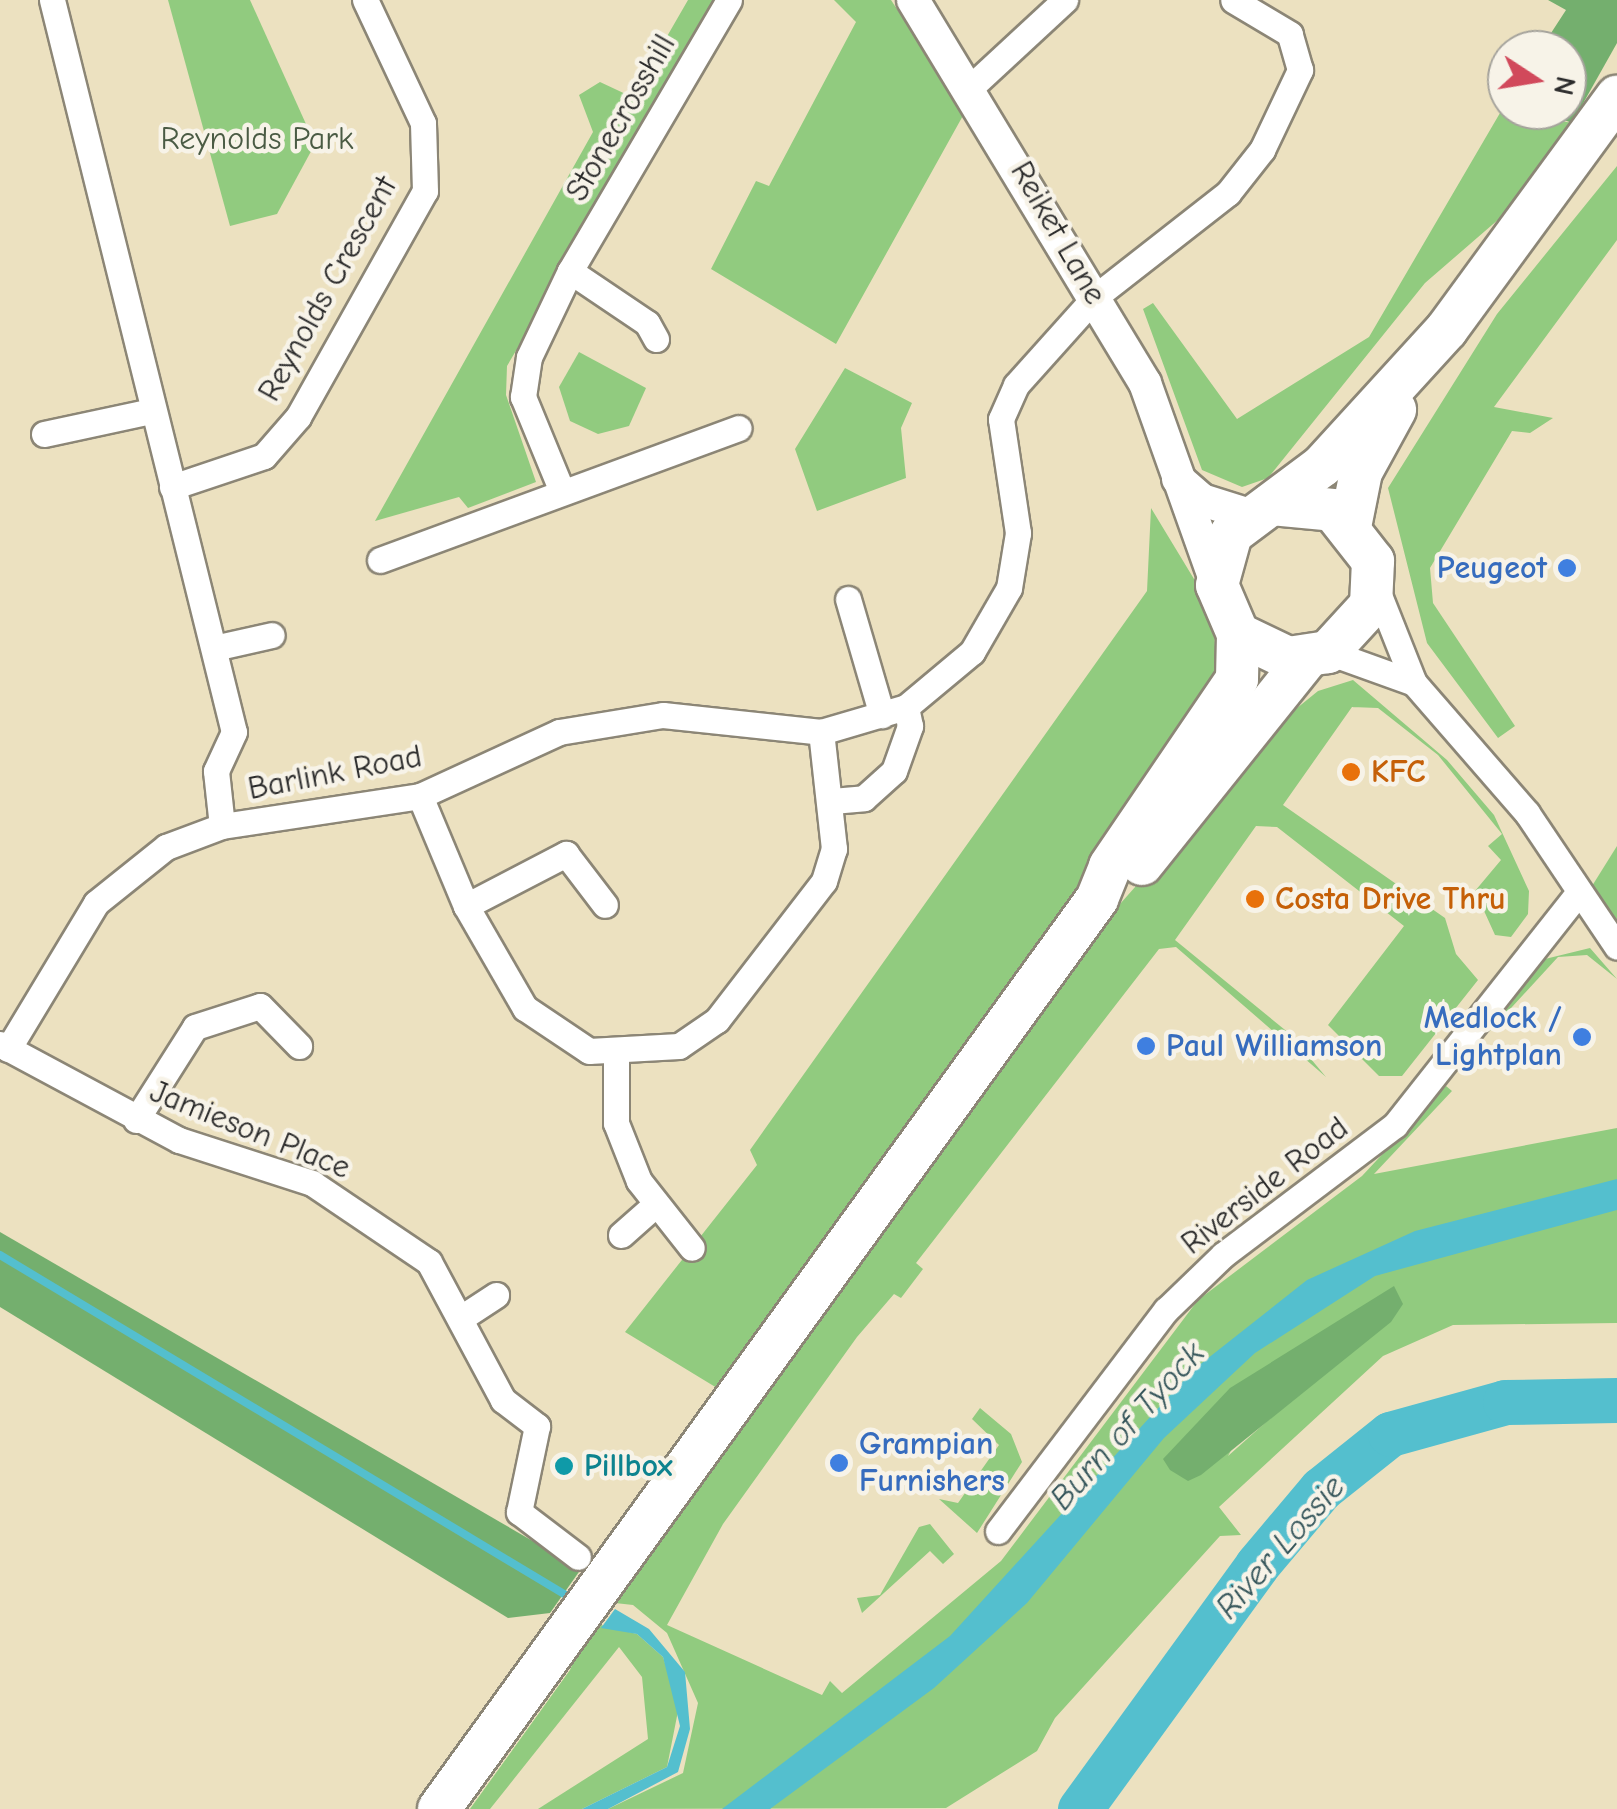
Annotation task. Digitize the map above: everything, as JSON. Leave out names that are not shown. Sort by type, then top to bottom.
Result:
[{"type":"highway","points":[[1097,900],[1137,871],[1318,655],[1360,625],[1375,583],[1351,522],[1361,472],[1446,330],[1617,97]]},
{"type":"highway","points":[[440,1809],[584,1589],[1097,900],[1110,866],[1238,678],[1238,634],[1217,585],[1220,558],[1261,510],[1322,466],[1446,330]]},
{"type":"highway","points":[[1261,510],[1314,502],[1351,522]]},
{"type":"highway","points":[[1238,634],[1260,650],[1318,655]]},
{"type":"street","points":[[52,0],[150,411],[234,732],[216,770],[222,826]]},
{"type":"street","name":"Reynolds Crescent","points":[[172,487],[230,474],[276,442],[425,191],[423,122],[365,0]]},
{"type":"street","name":"Stonecrosshill","points":[[561,489],[523,397],[528,357],[570,270],[729,0]]},
{"type":"street","name":"Reiket Lane","points":[[913,0],[972,86],[1145,383],[1217,585]]},
{"type":"street","points":[[972,86],[1065,0]]},
{"type":"street","name":"Barlink Road","points":[[4,1046],[96,903],[166,847],[222,826],[420,796],[558,732],[628,720],[732,718],[821,732],[894,711],[993,622],[1018,533],[1002,419],[1045,348],[1095,297],[1228,193],[1287,101],[1300,70],[1290,34],[1233,0]]},
{"type":"street","points":[[570,270],[647,322],[656,339]]},
{"type":"street","points":[[44,434],[150,411]]},
{"type":"street","points":[[380,560],[561,489],[738,428]]},
{"type":"street","points":[[1178,480],[1202,500],[1261,510]]},
{"type":"street","points":[[1375,583],[1414,683],[1528,812],[1576,896],[1617,948]]},
{"type":"street","points":[[832,800],[864,798],[894,770],[910,726],[894,711],[848,599]]},
{"type":"street","points":[[214,648],[272,635]]},
{"type":"street","points":[[1318,655],[1414,683]]},
{"type":"street","points":[[420,796],[466,906],[526,1008],[589,1052],[616,1054],[679,1046],[717,1020],[824,882],[832,800],[821,732]]},
{"type":"street","points":[[466,906],[566,854],[605,905]]},
{"type":"street","name":"Riverside Road","points":[[998,1531],[1166,1310],[1224,1254],[1395,1125],[1576,896]]},
{"type":"street","points":[[136,1120],[195,1027],[260,1006],[299,1046]]},
{"type":"street","name":"Jamieson Place","points":[[4,1046],[136,1120],[312,1183],[429,1262],[502,1400],[537,1426],[519,1512],[584,1589]]},
{"type":"street","points":[[616,1054],[616,1123],[655,1205],[692,1248]]},
{"type":"street","points":[[621,1235],[655,1205]]},
{"type":"street","points":[[461,1318],[496,1295]]},
{"type":"green space","name":"Reynolds Park","points":[[168,0],[250,0],[315,144],[277,214],[230,226]]},
{"type":"green space","points":[[688,0],[723,0],[507,366],[506,395],[536,482],[468,508],[459,497],[375,521],[593,132],[579,95],[600,82],[632,97]]},
{"type":"green space","points":[[834,0],[891,0],[965,112],[836,344],[711,269],[756,181],[769,186],[856,22]]},
{"type":"green space","points":[[1548,0],[1617,0],[1617,43],[1587,96],[1587,30],[1553,30],[1566,10]]},
{"type":"green space","points":[[1490,130],[1567,130],[1522,199],[1425,283],[1268,478],[1242,487],[1202,470],[1143,309],[1153,303],[1237,419],[1369,337]]},
{"type":"green space","points":[[1617,166],[1617,240],[1494,407],[1553,418],[1530,433],[1512,431],[1430,568],[1433,603],[1515,726],[1498,738],[1427,643],[1388,488],[1497,314]]},
{"type":"green space","points":[[579,352],[646,388],[629,426],[598,434],[570,421],[559,387]]},
{"type":"green space","points":[[845,368],[912,403],[901,428],[906,478],[817,511],[795,449]]},
{"type":"green space","points":[[1151,508],[1214,612],[1216,682],[1150,794],[717,1388],[625,1332],[757,1165],[750,1150],[1147,591]]},
{"type":"green space","points":[[1353,680],[1447,760],[1494,815],[1529,891],[1528,914],[1511,937],[1495,935],[1475,891],[1501,860],[1488,846],[1502,834],[1438,755],[1378,708],[1352,707],[1283,805],[1445,918],[1456,954],[1478,980],[1402,1076],[1379,1076],[1328,1025],[1404,926],[1277,827],[1256,826],[1175,940],[1290,1034],[1326,1077],[1176,947],[1159,949],[916,1263],[923,1269],[901,1298],[894,1294],[857,1337],[723,1524],[667,1625],[822,1695],[830,1681],[842,1693],[1001,1561],[1198,1300],[1362,1176],[1446,1086],[1452,1091],[1374,1174],[1617,1128],[1617,1323],[1453,1325],[1383,1356],[1219,1507],[1241,1535],[1220,1536],[1055,1718],[1037,1751],[946,1808],[608,1809],[683,1773],[698,1703],[667,1633],[633,1605],[606,1602],[1120,904],[1286,717],[1318,691]],"holes":[[[1394,1287],[1302,1390],[1228,1456],[1281,1358]]]},
{"type":"green space","points":[[1617,846],[1617,925],[1592,886]]},
{"type":"green space","points":[[1590,948],[1617,979],[1587,955],[1558,957],[1489,1032],[1545,959]]},
{"type":"green space","points":[[0,1232],[581,1569],[550,1613],[508,1618],[0,1307]]},
{"type":"green space","points":[[1394,1286],[1403,1304],[1391,1322],[1201,1475],[1188,1481],[1170,1470],[1163,1459],[1230,1388]]},
{"type":"green space","points":[[980,1408],[1011,1434],[1022,1462],[977,1533],[939,1499],[958,1503],[999,1445],[972,1419]]},
{"type":"green space","points":[[930,1524],[954,1554],[943,1564],[930,1551],[862,1613],[857,1598],[880,1595],[919,1527]]},
{"type":"green space","points":[[589,1622],[637,1634],[663,1657],[679,1706],[667,1767],[582,1809],[538,1809],[648,1739],[642,1677],[619,1647],[490,1809],[470,1809],[570,1670]]},
{"type":"water","points":[[1617,1179],[1617,1210],[1375,1276],[1255,1353],[1164,1438],[1027,1603],[934,1688],[770,1809],[722,1809],[950,1636],[1193,1370],[1307,1280],[1415,1231]]},
{"type":"water","points":[[615,1609],[649,1629],[685,1672],[690,1729],[678,1772],[608,1809],[582,1809],[667,1767],[680,1726],[663,1657],[637,1634],[601,1628]]},
{"type":"waterway","points":[[0,1255],[574,1600]]},
{"type":"waterway","name":"River Lossie","points":[[1080,1809],[1257,1565],[1321,1489],[1390,1434],[1505,1402],[1617,1400]]},
{"type":"place","name":"Peugeot","points":[[1567,568]]},
{"type":"place","name":"KFC","points":[[1351,772]]},
{"type":"place","name":"Costa Drive Thru","points":[[1255,899]]},
{"type":"place","name":"Medlock / Lightplan","points":[[1582,1037]]},
{"type":"place","name":"Paul Williamson","points":[[1146,1046]]},
{"type":"place","name":"Grampian Furnishers","points":[[839,1463]]},
{"type":"place","name":"Pillbox","points":[[564,1466]]},
{"type":"water label","name":"Burn of Tyock","points":[[1127,1426]]}]
